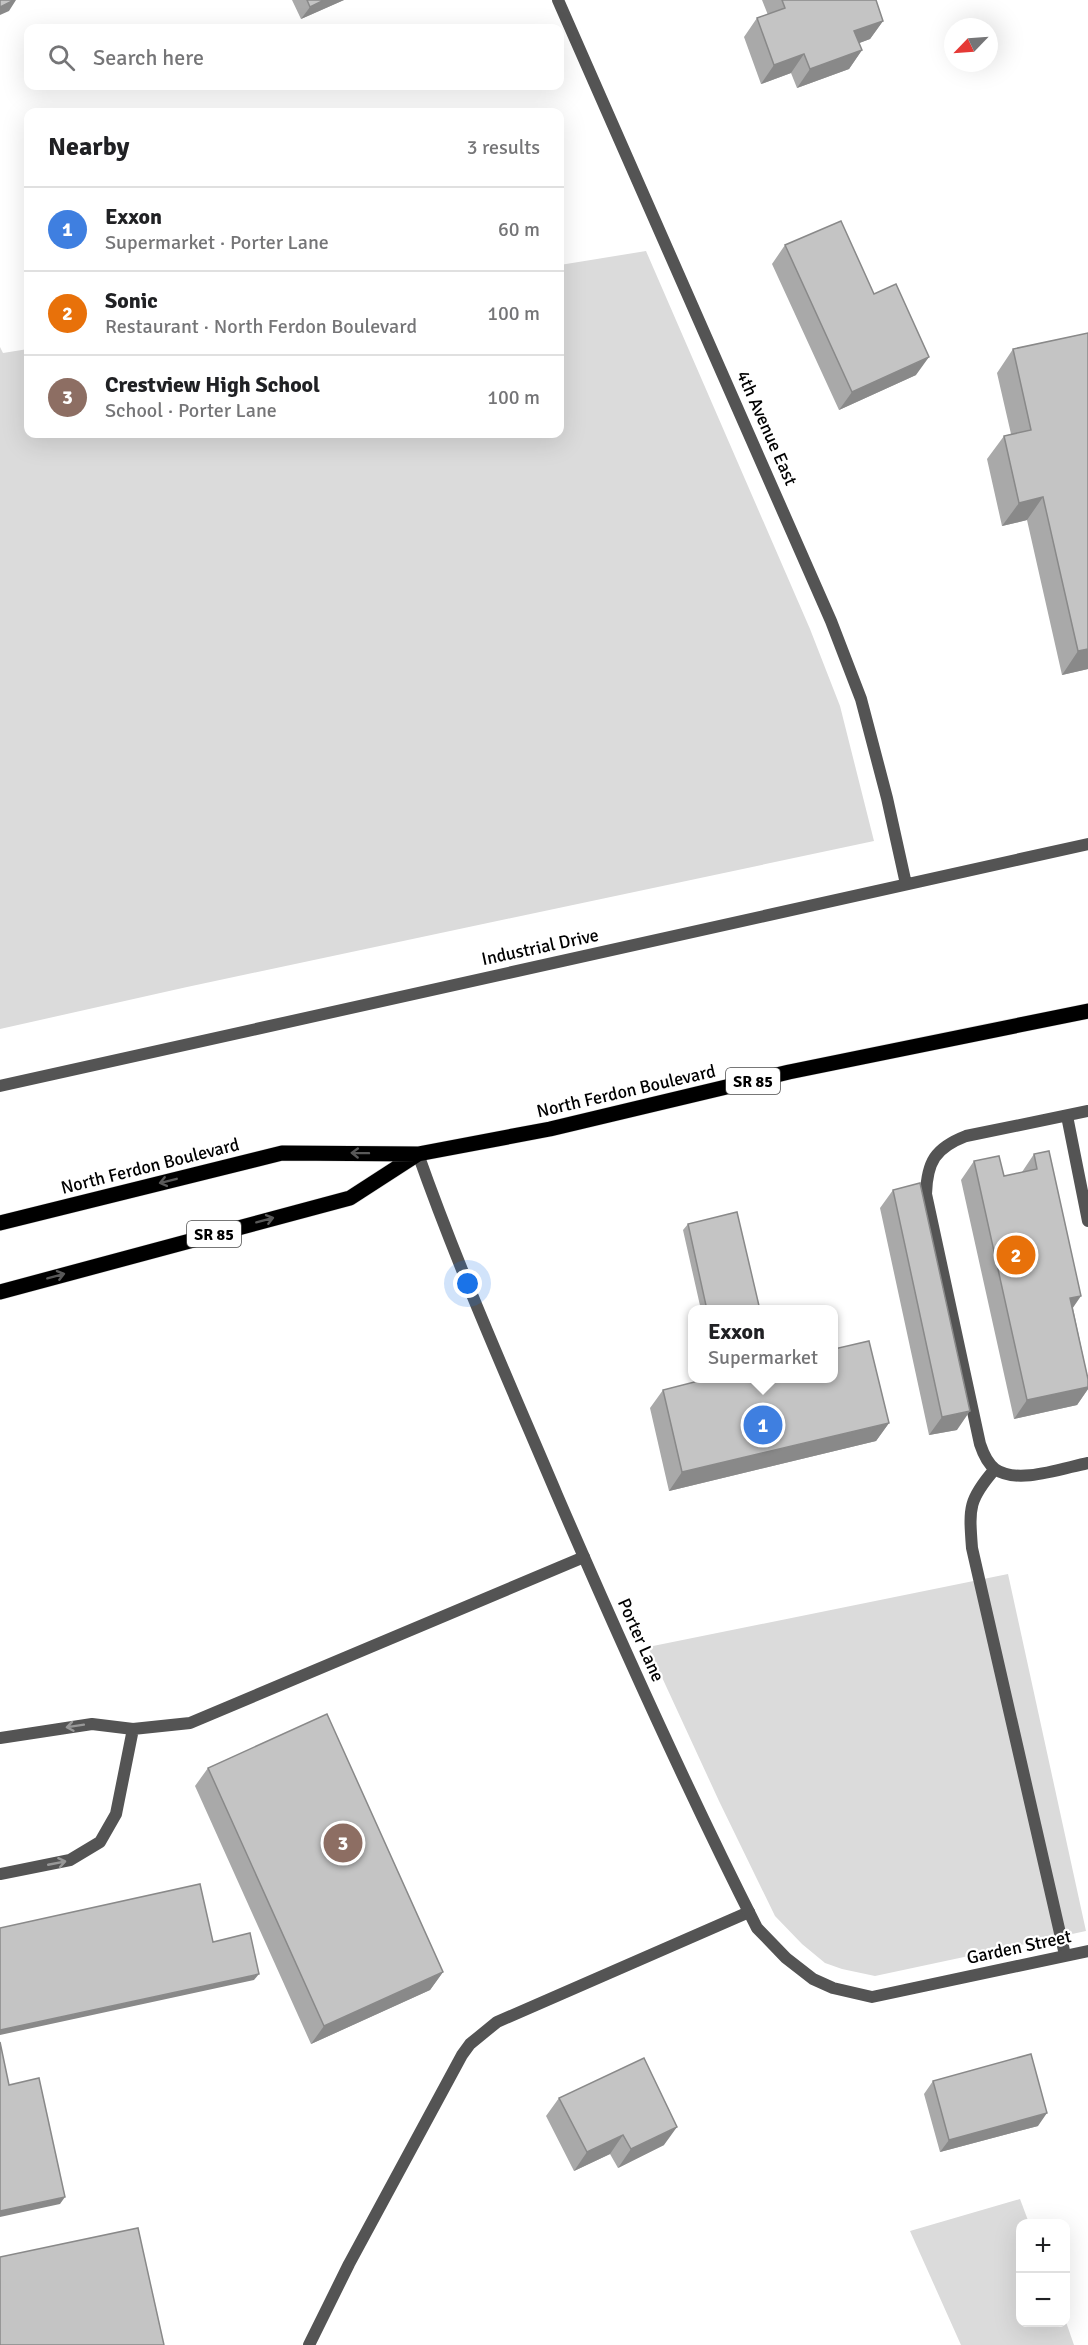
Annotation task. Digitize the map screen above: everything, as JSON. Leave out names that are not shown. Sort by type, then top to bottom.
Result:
[{"type":"main road","name":"North Ferdon Boulevard","points":[[0,1223],[282,1152],[418,1154],[550,1129],[789,1072],[1088,1011]]},
{"type":"main road","name":"North Ferdon Boulevard","points":[[0,1292],[350,1198],[418,1154]]},
{"type":"street","name":"4th Avenue East","points":[[558,0],[831,621],[861,699],[887,798],[906,884]]},
{"type":"street","name":"Industrial Drive","points":[[0,1086],[1088,844]]},
{"type":"street","points":[[1088,1111],[966,1136],[949,1143],[933,1158],[927,1176],[926,1194],[980,1444],[985,1456],[995,1469],[1012,1476],[1026,1476],[1088,1463]]},
{"type":"street","points":[[1067,1116],[1088,1221]]},
{"type":"street","name":"Porter Lane","points":[[418,1154],[454,1252],[620,1640],[757,1928],[786,1958],[813,1979],[833,1988],[872,1996],[957,1978]]},
{"type":"street","points":[[995,1469],[977,1489],[969,1512],[972,1548],[1065,1955]]},
{"type":"street","points":[[0,1737],[92,1724],[133,1729],[190,1723],[584,1557]]},
{"type":"street","points":[[0,1874],[70,1860],[100,1842],[116,1814],[133,1729]]},
{"type":"street","points":[[309,2345],[409,2151],[470,2044],[497,2022],[749,1912]]},
{"type":"street","name":"Garden Street","points":[[957,1978],[1088,1951]]},
{"type":"shaded area","points":[[646,251],[810,629],[840,706],[874,841],[0,1029],[0,347],[3,353],[24,350],[24,438],[564,438],[564,264]]},
{"type":"shaded area","points":[[1008,1574],[1086,1931],[875,1976],[825,1963],[802,1944],[775,1916],[648,1647]]},
{"type":"shaded area","points":[[1020,2199],[1028,2219],[1016,2219],[1016,2327],[1068,2327],[1074,2345],[961,2345],[910,2231]]},
{"type":"building","points":[[0,0],[14,0],[0,7]]},
{"type":"building","points":[[307,0],[324,0],[310,7]]},
{"type":"building","points":[[782,0],[876,0],[883,21],[854,31],[862,50],[810,69],[804,54],[774,65],[757,18],[785,8]]},
{"type":"building","points":[[841,221],[874,294],[896,284],[929,357],[852,392],[785,245]]},
{"type":"building","points":[[1088,333],[1088,649],[1078,651],[1043,497],[1019,503],[1004,436],[1031,430],[1013,349]]},
{"type":"building","points":[[1049,1151],[1081,1296],[1070,1298],[1088,1387],[1027,1400],[974,1161],[999,1156],[1004,1176],[1037,1169],[1034,1154]]},
{"type":"building","points":[[920,1183],[970,1411],[942,1417],[893,1190]]},
{"type":"building","points":[[737,1212],[759,1305],[706,1305],[688,1224]]},
{"type":"building","points":[[869,1341],[889,1423],[682,1472],[663,1390],[690,1383],[838,1383],[838,1348]]},
{"type":"building","points":[[327,1714],[443,1972],[324,2026],[208,1768]]},
{"type":"building","points":[[200,1884],[213,1942],[250,1933],[259,1974],[0,2030],[0,1928]]},
{"type":"building","points":[[0,2042],[9,2085],[39,2078],[65,2197],[0,2211]]},
{"type":"building","points":[[1031,2054],[1047,2113],[949,2140],[933,2081]]},
{"type":"building","points":[[644,2058],[677,2127],[631,2149],[623,2135],[587,2152],[559,2098]]},
{"type":"building","points":[[138,2228],[164,2345],[0,2345],[0,2257]]},
{"type":"place","name":"Sonic","points":[[1016,1255]]},
{"type":"place","name":"Exxon","points":[[763,1425]]},
{"type":"place","name":"Crestview High School","points":[[343,1843]]}]
